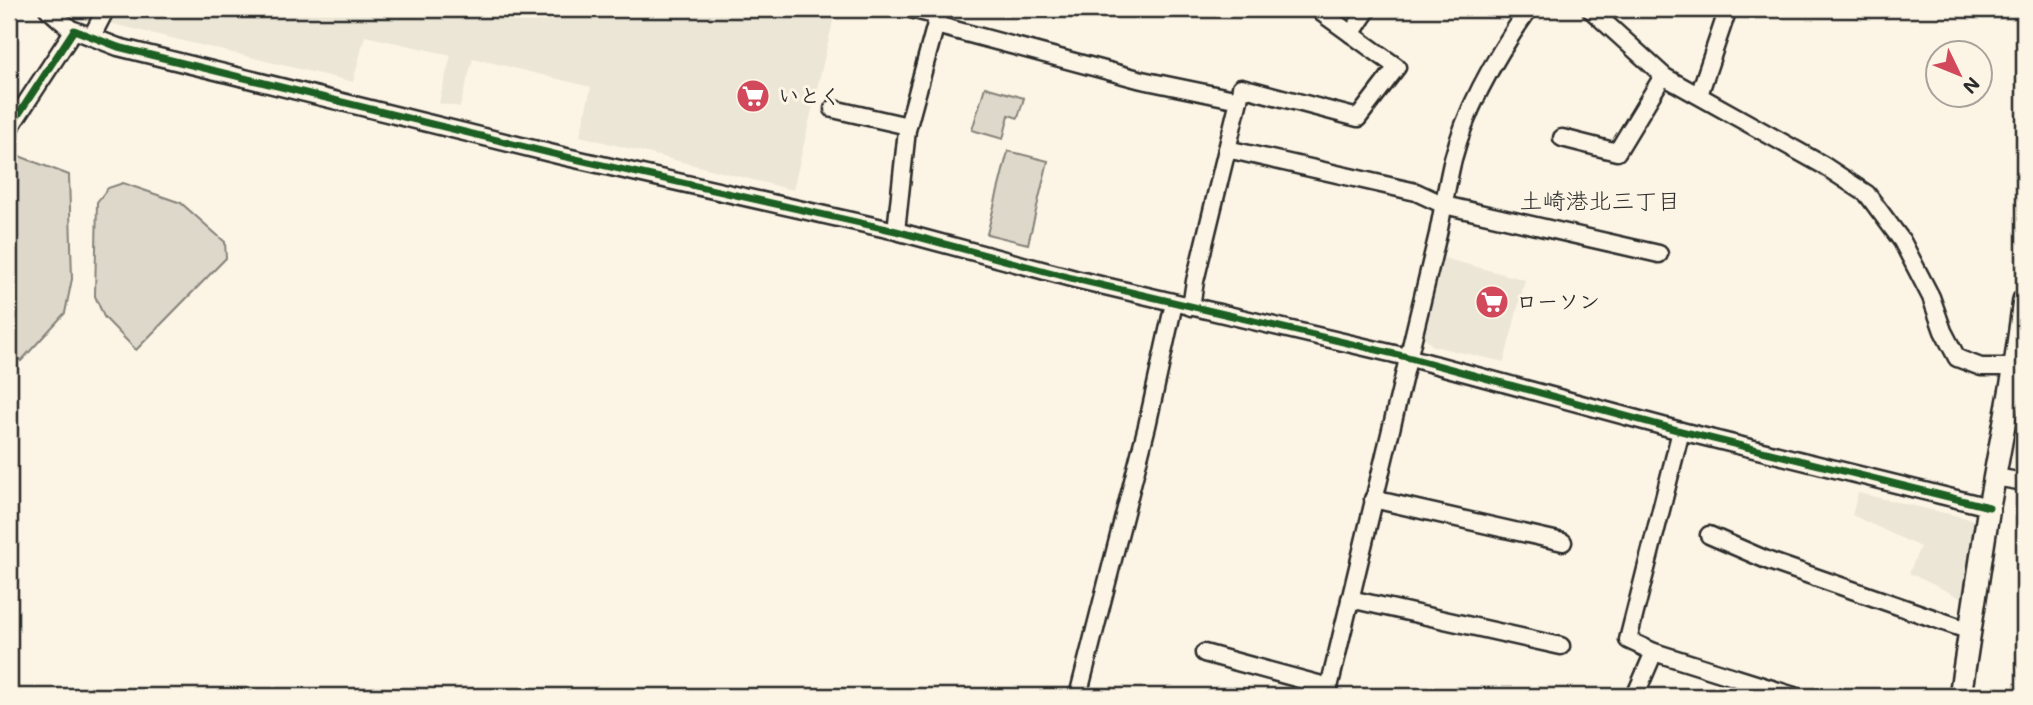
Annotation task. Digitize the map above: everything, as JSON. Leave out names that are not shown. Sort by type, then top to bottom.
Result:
[{"type":"main road","points":[[1960,696],[1989,507],[2020,366],[2024,300]]},
{"type":"street","points":[[48,9],[74,31],[118,47],[562,156],[896,231],[1174,303],[1408,357],[1681,431],[1989,507]]},
{"type":"street","points":[[92,36],[106,9]]},
{"type":"street","points":[[911,9],[1142,80],[1239,100]]},
{"type":"street","points":[[1352,34],[1368,9]]},
{"type":"street","points":[[1203,653],[1328,692],[1453,159],[1469,110],[1508,38],[1529,9]]},
{"type":"street","points":[[1590,9],[1663,76],[1822,165],[1867,194],[1902,241],[1931,297],[1943,331],[1957,358],[1981,367],[2020,366]]},
{"type":"street","points":[[1699,95],[1728,9]]},
{"type":"street","points":[[1191,307],[1241,88],[1358,118],[1397,67],[1322,13]]},
{"type":"street","points":[[896,231],[908,126],[938,16]]},
{"type":"street","points":[[9,129],[74,31]]},
{"type":"street","points":[[1562,138],[1617,152],[1663,76]]},
{"type":"street","points":[[833,108],[908,126]]},
{"type":"street","points":[[1227,149],[1416,192],[1444,205],[1659,254]]},
{"type":"street","points":[[1078,696],[1147,426],[1174,303]]},
{"type":"street","points":[[1681,431],[1628,640],[1654,652],[1794,696]]},
{"type":"street","points":[[1995,477],[2024,482]]},
{"type":"street","points":[[1373,499],[1563,542]]},
{"type":"street","points":[[1709,535],[1769,561],[1970,631]]},
{"type":"street","points":[[1350,599],[1561,646]]},
{"type":"street","points":[[1635,696],[1654,652]]},
{"type":"shaded area","points":[[111,9],[836,9],[793,190],[580,136],[591,87],[473,58],[460,107],[439,103],[451,55],[365,36],[353,82],[104,21]]},
{"type":"shaded area","points":[[985,87],[1024,98],[1018,118],[1009,115],[1003,139],[972,130]]},
{"type":"shaded area","points":[[1008,151],[1048,161],[1028,244],[987,234]]},
{"type":"shaded area","points":[[19,156],[69,175],[72,279],[65,313],[21,361],[9,350],[9,175]]},
{"type":"shaded area","points":[[123,183],[181,203],[225,242],[226,258],[136,350],[104,317],[95,296],[97,202],[108,188]]},
{"type":"shaded area","points":[[1440,257],[1525,280],[1504,362],[1433,346],[1420,333]]},
{"type":"shaded area","points":[[1858,493],[1971,519],[1978,530],[1963,599],[1909,573],[1920,547],[1852,515]]},
{"type":"cycle path","points":[[9,129],[74,30],[118,47],[562,156],[896,231],[1075,279],[1407,357],[1681,431],[1989,507]]},
{"type":"place","name":"いとく","points":[[753,96]]},
{"type":"place","name":"ローソン","points":[[1492,302]]},
{"type":"district","name":"土崎港北三丁目","points":[[1600,201]]}]
